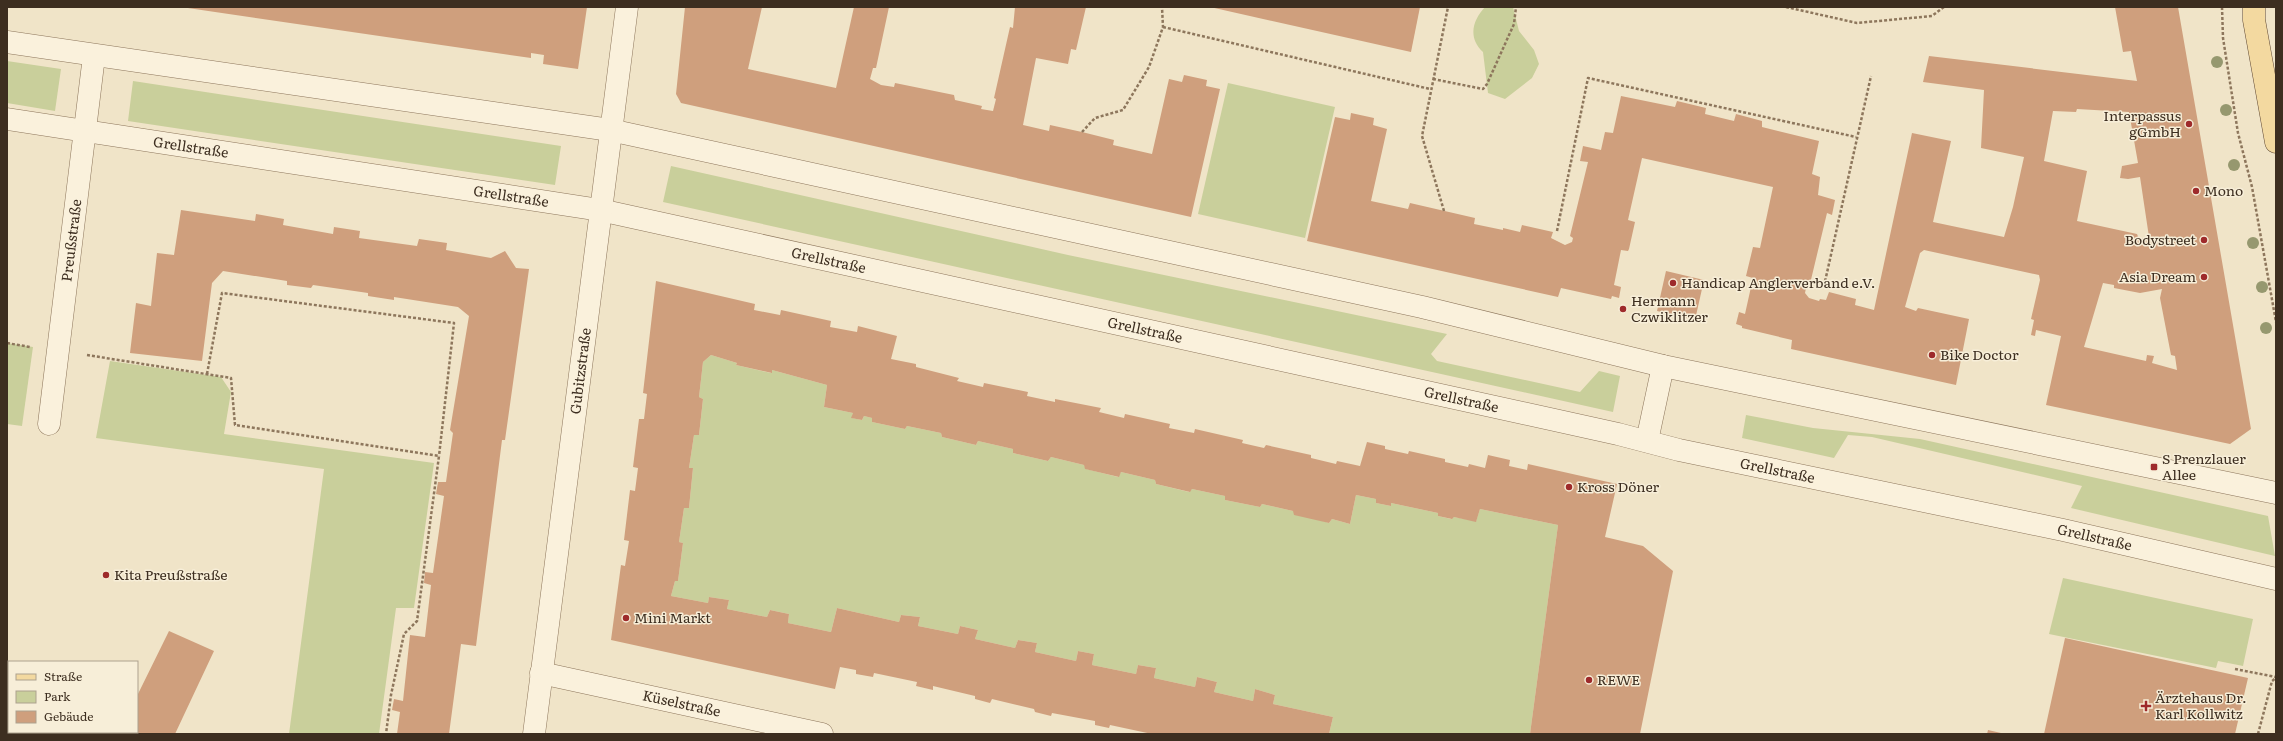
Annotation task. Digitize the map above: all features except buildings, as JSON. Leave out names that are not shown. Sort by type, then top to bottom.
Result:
[{"type":"main road","points":[[2254,7],[2254,20],[2276,142]]},
{"type":"street","name":"Gubitzstraße","points":[[534,734],[610,130],[627,7]]},
{"type":"street","points":[[7,42],[94,56],[610,130],[1422,307],[1663,366],[2276,493]]},
{"type":"street","name":"Preußstraße","points":[[49,424],[94,56]]},
{"type":"street","name":"Grellstraße","points":[[7,119],[600,210],[1647,441],[1679,450],[2063,530],[2276,579]]},
{"type":"street","points":[[1647,441],[1663,366]]},
{"type":"street","name":"Küselstraße","points":[[541,674],[822,734]]},
{"type":"path","points":[[1082,132],[1095,118],[1123,110],[1149,67],[1163,27],[1162,7]]},
{"type":"path","points":[[1444,211],[1422,136],[1430,89],[1448,7]]},
{"type":"path","points":[[1433,79],[1483,89],[1488,84],[1514,24],[1516,7]]},
{"type":"path","points":[[1786,7],[1857,24],[1932,16],[1944,7]]},
{"type":"path","points":[[2222,7],[2223,38],[2238,133],[2252,187],[2276,322]]},
{"type":"path","points":[[1163,27],[1430,89]]},
{"type":"path","points":[[1824,286],[1856,137],[1871,76]]},
{"type":"path","points":[[1557,231],[1588,78],[1856,137]]},
{"type":"path","points":[[207,374],[222,293],[454,323],[439,456],[417,621],[404,634],[391,695],[386,734]]},
{"type":"path","points":[[7,343],[230,378],[235,425],[439,456]]},
{"type":"path","points":[[2235,669],[2276,677]]},
{"type":"path","points":[[2258,734],[2272,681],[2276,677]]},
{"type":"green space","points":[[1485,7],[1513,7],[1519,31],[1534,50],[1539,64],[1532,78],[1505,99],[1488,93],[1483,52],[1475,41],[1475,24],[1477,18]]},
{"type":"green space","points":[[7,61],[61,69],[55,111],[7,103]]},
{"type":"green space","points":[[133,81],[561,146],[555,185],[128,121]]},
{"type":"green space","points":[[1228,83],[1335,107],[1305,238],[1198,214]]},
{"type":"green space","points":[[671,166],[1068,255],[1447,334],[1431,354],[1437,361],[1580,392],[1599,371],[1620,376],[1613,412],[663,202]]},
{"type":"green space","points":[[7,343],[33,347],[22,426],[7,424]]},
{"type":"green space","points":[[711,355],[737,363],[736,365],[771,373],[772,370],[827,385],[824,407],[853,413],[852,418],[862,420],[864,416],[872,418],[872,422],[905,429],[907,426],[941,433],[942,437],[976,445],[978,441],[1013,449],[1013,453],[1048,461],[1051,457],[1084,465],[1086,469],[1118,477],[1121,472],[1155,480],[1156,484],[1189,492],[1192,489],[1225,496],[1225,500],[1260,507],[1262,504],[1293,511],[1329,523],[1332,519],[1350,524],[1356,495],[1376,499],[1376,503],[1391,506],[1391,503],[1438,513],[1438,516],[1451,519],[1454,517],[1476,521],[1480,509],[1558,525],[1530,734],[1329,734],[1333,717],[1273,704],[1275,695],[1255,689],[1253,701],[1214,692],[1217,682],[1197,677],[1195,687],[1154,678],[1156,668],[1138,665],[1136,674],[1092,665],[1094,654],[1078,651],[1076,661],[1035,652],[1037,643],[1018,640],[1015,648],[975,639],[978,630],[960,626],[958,634],[918,626],[920,617],[901,615],[899,622],[837,608],[831,632],[788,623],[789,614],[770,610],[767,617],[727,609],[729,600],[709,597],[708,603],[671,596],[675,581],[678,581],[683,543],[679,542],[684,508],[689,508],[693,468],[689,468],[694,435],[699,435],[703,399],[699,397],[703,362]]},
{"type":"green space","points":[[110,361],[221,377],[231,392],[224,434],[434,463],[414,608],[396,608],[379,734],[289,734],[324,469],[96,438]]},
{"type":"green space","points":[[1746,415],[1813,428],[1920,439],[2268,516],[2275,556],[2071,508],[2082,486],[1872,437],[1848,435],[1834,458],[1742,438]]},
{"type":"green space","points":[[2063,578],[2253,619],[2243,666],[2218,661],[2216,668],[2049,634]]},
{"type":"place","name":"Interpassus gGmbH","points":[[2189,124]]},
{"type":"place","name":"Mono","points":[[2196,191]]},
{"type":"place","name":"Bodystreet","points":[[2204,240]]},
{"type":"place","name":"Asia Dream","points":[[2204,277]]},
{"type":"place","name":"Handicap Anglerverband e.V.","points":[[1673,283]]},
{"type":"place","name":"Hermann Czwiklitzer","points":[[1623,309]]},
{"type":"place","name":"Bike Doctor","points":[[1932,355]]},
{"type":"place","name":"S Prenzlauer Allee","points":[[2154,467]]},
{"type":"place","name":"Kross Döner","points":[[1569,487]]},
{"type":"place","name":"Kita Preußstraße","points":[[106,575]]},
{"type":"place","name":"Mini Markt","points":[[626,618]]},
{"type":"place","name":"REWE","points":[[1589,680]]},
{"type":"place","name":"Ärztehaus Dr. Karl Kollwitz","points":[[2146,706]]}]
